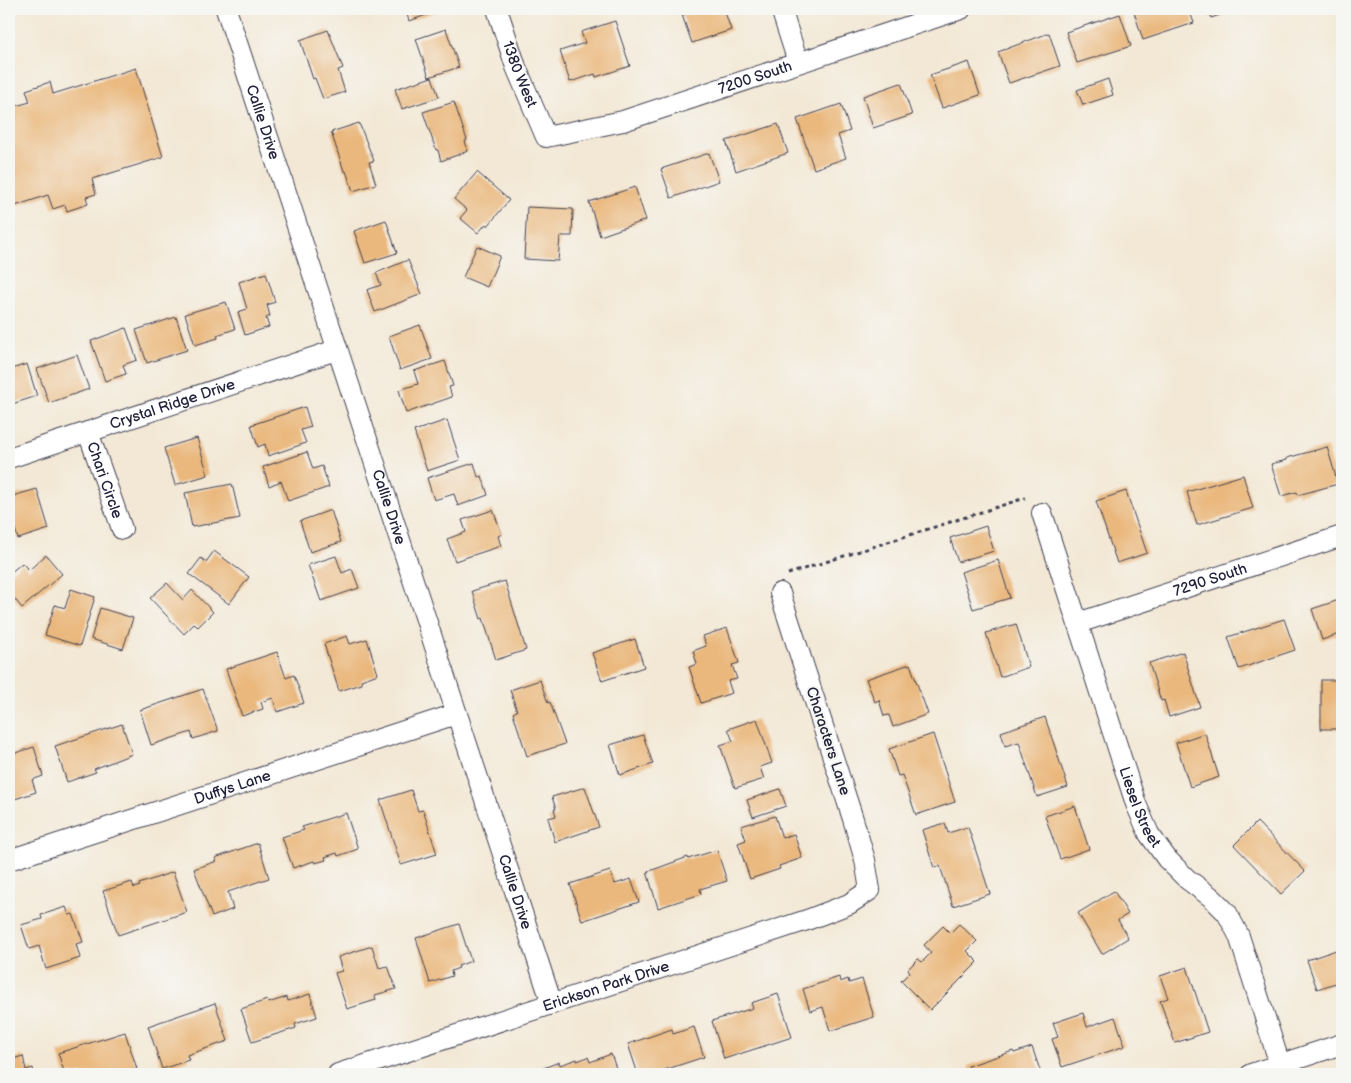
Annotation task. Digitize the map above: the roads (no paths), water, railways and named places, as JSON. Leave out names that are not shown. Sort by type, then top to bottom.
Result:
[{"type":"street","name":"Callie Drive","points":[[226,9],[336,350],[552,1004]]},
{"type":"street","name":"1380 West","points":[[497,9],[516,68],[546,138]]},
{"type":"street","points":[[780,9],[798,62]]},
{"type":"street","name":"7200 South","points":[[546,138],[623,121],[961,9]]},
{"type":"street","name":"Crystal Ridge Drive","points":[[9,458],[336,350]]},
{"type":"street","name":"Chari Circle","points":[[88,432],[122,529]]},
{"type":"street","name":"Liesel Street","points":[[1042,513],[1136,804],[1149,834],[1167,859],[1187,879],[1211,897],[1226,913],[1239,936],[1282,1070]]},
{"type":"street","name":"7290 South","points":[[1078,623],[1342,536]]},
{"type":"street","name":"Characters Lane","points":[[780,593],[853,820],[865,860],[870,890]]},
{"type":"street","name":"Duffys Lane","points":[[9,860],[456,714]]},
{"type":"street","name":"Erickson Park Drive","points":[[338,1074],[807,920],[849,904],[870,890]]},
{"type":"street","points":[[1251,1074],[1282,1070],[1342,1044]]}]
